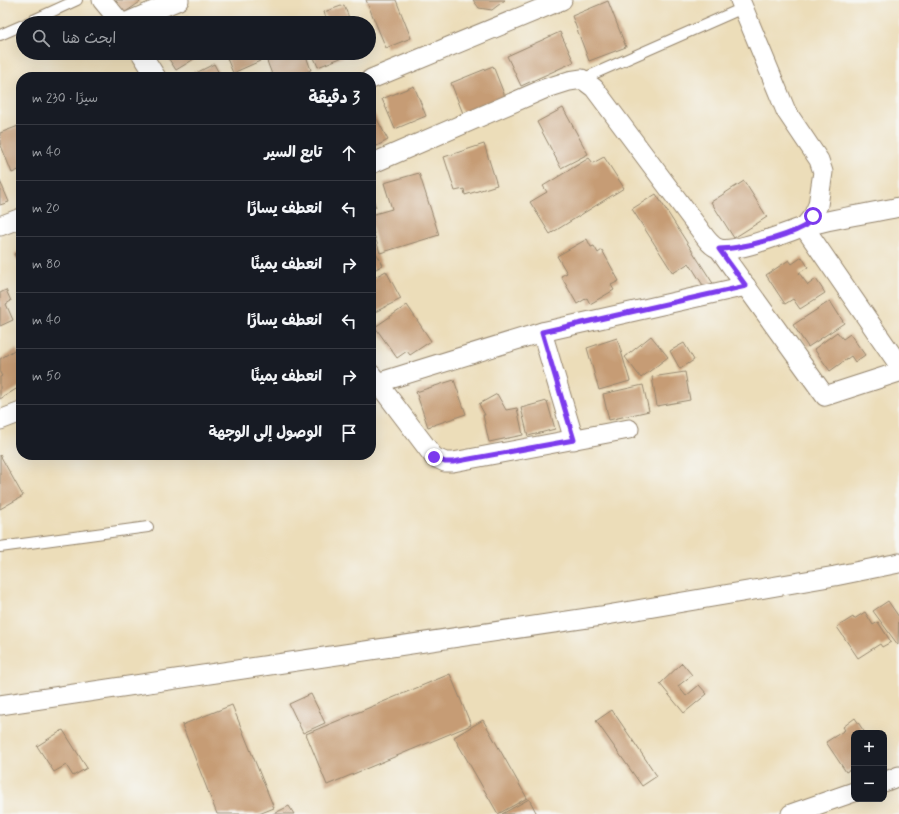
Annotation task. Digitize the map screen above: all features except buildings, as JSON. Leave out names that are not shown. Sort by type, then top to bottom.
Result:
[{"type":"street","points":[[102,0],[115,16]]},
{"type":"street","points":[[141,16],[179,0]]},
{"type":"street","points":[[376,77],[562,0]]},
{"type":"street","points":[[741,4],[786,111],[819,160],[823,172],[818,205],[813,216],[804,227]]},
{"type":"street","points":[[145,60],[153,72]]},
{"type":"street","points":[[376,162],[544,89],[569,81],[582,79],[594,88],[710,243],[719,249],[825,396],[899,372]]},
{"type":"street","points":[[719,249],[730,249],[761,242],[804,227],[899,207]]},
{"type":"street","points":[[0,226],[16,220]]},
{"type":"street","points":[[804,227],[899,365]]},
{"type":"street","points":[[376,377],[542,332],[746,286]]},
{"type":"street","points":[[542,332],[574,440]]},
{"type":"street","points":[[376,381],[434,457],[445,462],[498,454],[629,429]]},
{"type":"street","points":[[0,420],[16,414]]},
{"type":"street","points":[[0,705],[601,616],[835,576],[899,563]]},
{"type":"street","points":[[887,781],[899,776]]},
{"type":"street","points":[[791,814],[851,793]]},
{"type":"lane","points":[[42,16],[77,0]]},
{"type":"lane","points":[[582,79],[741,4]]},
{"type":"lane","points":[[0,35],[16,28]]},
{"type":"lane","points":[[0,548],[148,527]]},
{"type":"route","points":[[434,457],[445,462],[453,462],[574,440],[542,332],[651,306],[746,286],[719,249],[730,249],[761,242],[804,227],[813,216]]}]
